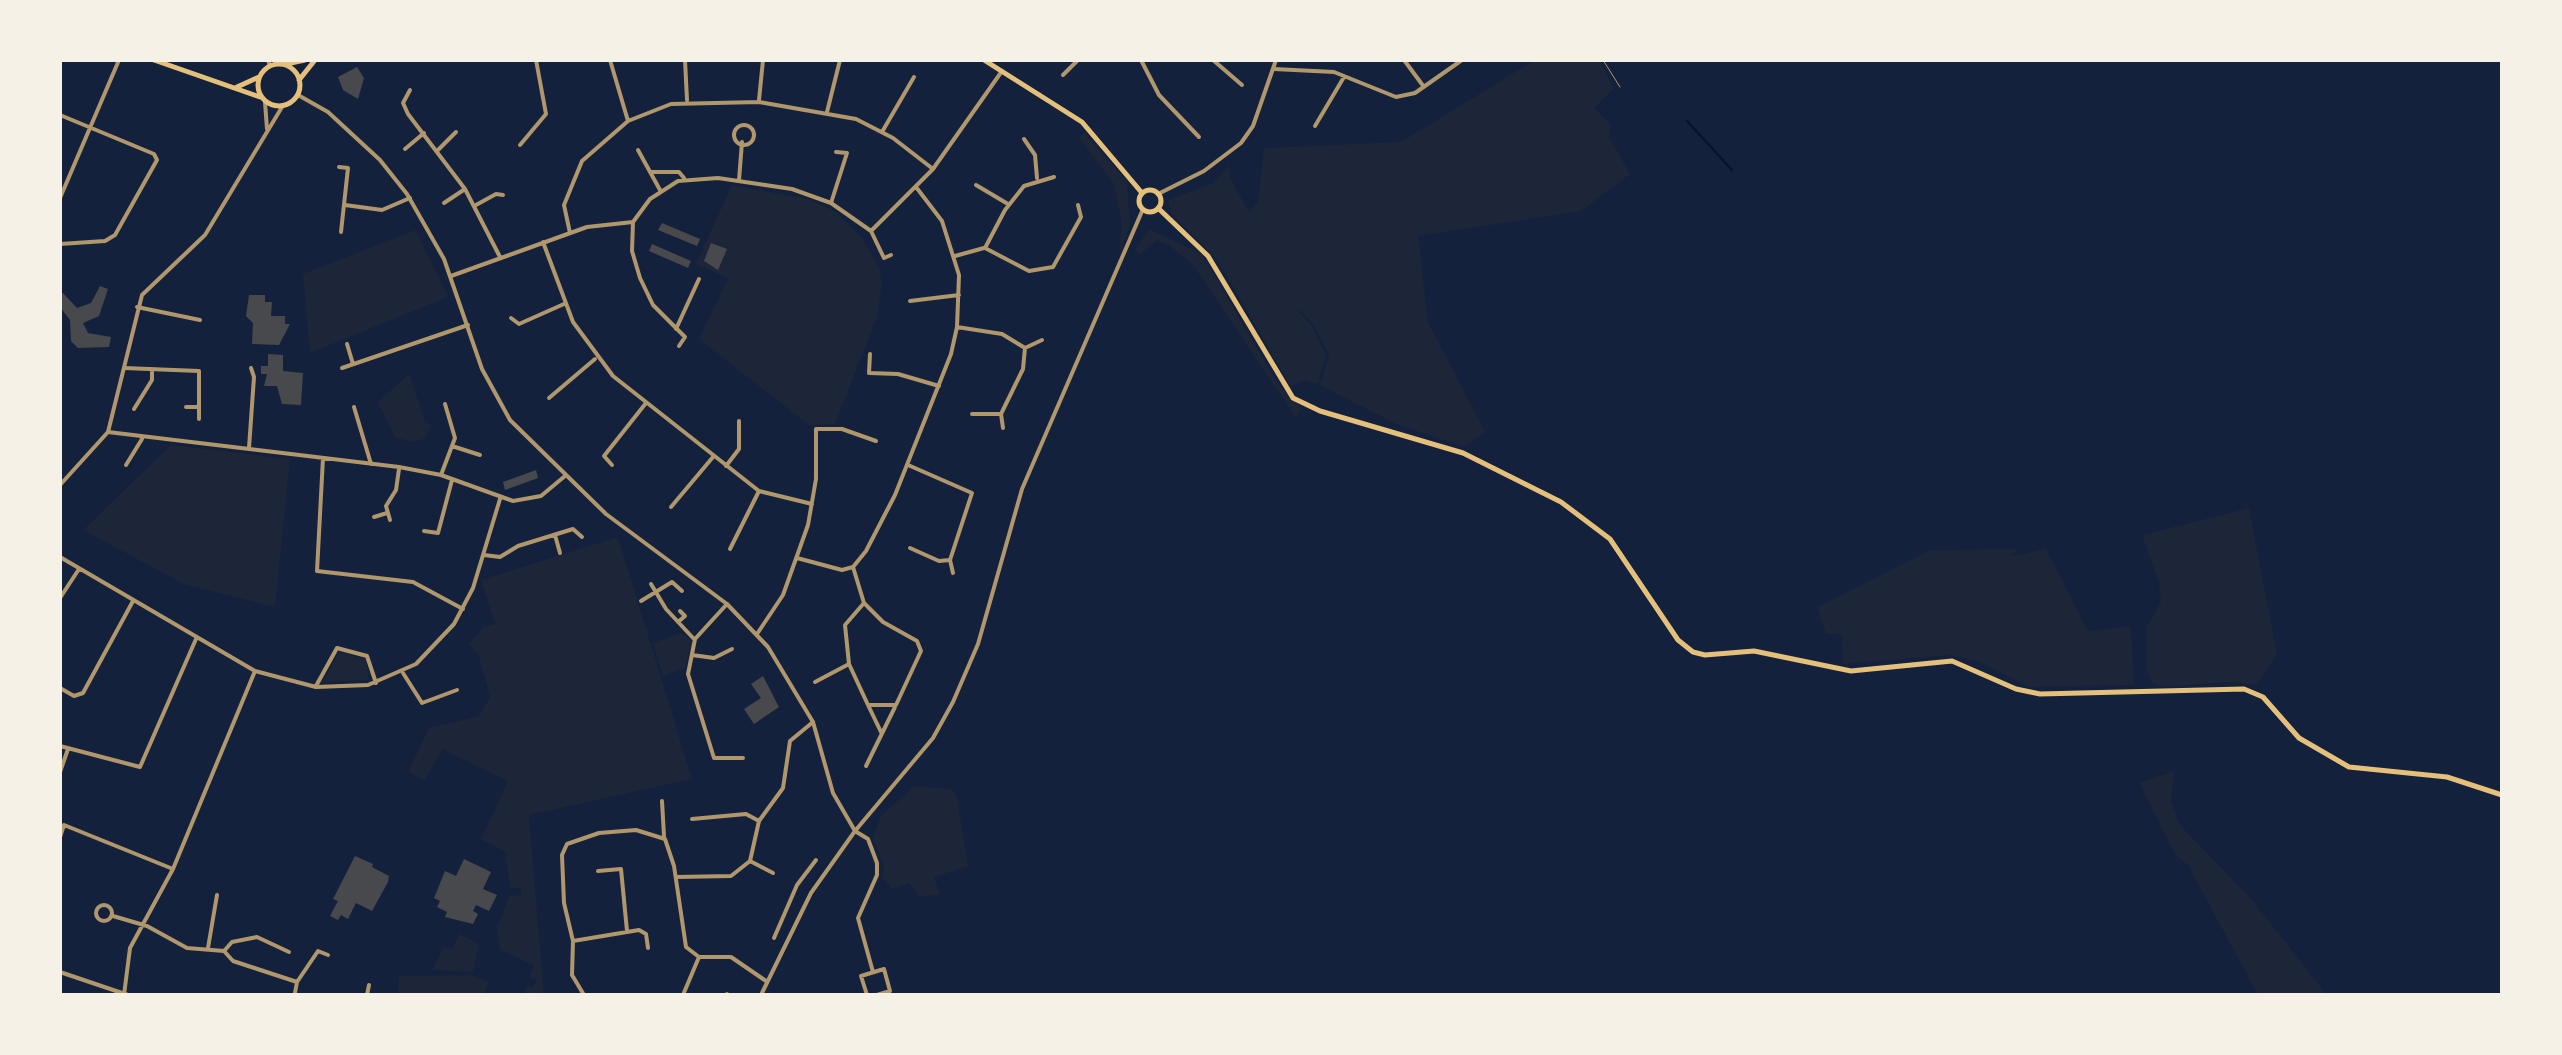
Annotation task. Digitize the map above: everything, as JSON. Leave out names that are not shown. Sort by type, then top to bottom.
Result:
[{"type":"main road","points":[[154,60],[282,107],[298,95],[299,80],[315,60]]},
{"type":"main road","points":[[234,87],[259,77],[269,63],[305,60]]},
{"type":"main road","points":[[984,60],[1082,122],[1142,193]]},
{"type":"main road","points":[[283,64],[299,80]]},
{"type":"main road","points":[[259,77],[263,100]]},
{"type":"main road","points":[[1158,208],[1143,210],[1139,203],[1142,193],[1148,190],[1158,194],[1158,208],[1208,256],[1294,398],[1320,411],[1463,453],[1562,502],[1610,539],[1678,640],[1693,652],[1705,655],[1754,651],[1851,671],[1952,661],[2016,689],[2040,694],[2244,689],[2263,697],[2299,738],[2349,766],[2447,777],[2502,795]]},
{"type":"street","points":[[60,198],[119,60]]},
{"type":"street","points":[[520,145],[546,114],[536,60]]},
{"type":"street","points":[[610,60],[628,121]]},
{"type":"street","points":[[683,60],[687,102]]},
{"type":"street","points":[[759,102],[763,60]]},
{"type":"street","points":[[827,112],[840,60]]},
{"type":"street","points":[[1063,75],[1078,60]]},
{"type":"street","points":[[1141,60],[1159,95],[1200,137]]},
{"type":"street","points":[[1158,194],[1204,171],[1241,143],[1253,126],[1276,60]]},
{"type":"street","points":[[1404,60],[1424,87]]},
{"type":"street","points":[[1273,68],[1324,71],[1387,96],[1405,96],[1462,60]]},
{"type":"street","points":[[1216,61],[1242,85]]},
{"type":"street","points":[[871,231],[933,168],[1002,71]]},
{"type":"street","points":[[882,132],[914,77]]},
{"type":"street","points":[[1315,126],[1344,77]]},
{"type":"street","points":[[410,90],[404,102],[465,189],[500,257]]},
{"type":"street","points":[[298,95],[328,112],[380,160],[410,198],[452,276],[501,408],[565,476],[626,530],[727,604],[757,634],[794,684],[813,722],[833,793],[854,831],[868,839],[876,863],[876,874],[858,918],[872,972]]},
{"type":"street","points":[[263,100],[267,130]]},
{"type":"street","points":[[570,232],[564,205],[571,180],[596,144],[628,121],[687,102],[759,102],[856,119],[933,168]]},
{"type":"street","points":[[60,486],[108,432],[137,307],[148,286],[206,235],[282,107]]},
{"type":"street","points":[[60,114],[154,154],[157,160],[115,235],[104,241],[60,244]]},
{"type":"street","points":[[752,128],[754,140],[742,142],[732,138],[733,130],[752,128]]},
{"type":"street","points":[[438,150],[456,132]]},
{"type":"street","points":[[405,149],[424,133]]},
{"type":"street","points":[[1024,139],[1036,155],[1037,178]]},
{"type":"street","points":[[739,180],[742,142]]},
{"type":"street","points":[[638,150],[660,190]]},
{"type":"street","points":[[836,152],[856,153]]},
{"type":"street","points":[[831,202],[847,153]]},
{"type":"street","points":[[339,166],[348,168],[341,232]]},
{"type":"street","points":[[651,172],[679,172],[685,179]]},
{"type":"street","points":[[985,248],[1008,204],[1037,178],[1054,177]]},
{"type":"street","points":[[679,346],[685,337],[653,305],[640,278],[632,251],[633,222],[660,190],[685,179],[739,180],[831,202],[871,231],[881,259],[891,255]]},
{"type":"street","points":[[976,185],[1008,204]]},
{"type":"street","points":[[797,558],[842,570],[853,567],[873,538],[908,465],[958,328],[960,295],[955,256],[942,221],[916,187]]},
{"type":"street","points":[[444,203],[465,189]]},
{"type":"street","points":[[475,206],[496,194],[502,195]]},
{"type":"street","points":[[345,205],[382,210],[410,198]]},
{"type":"street","points":[[955,256],[985,248],[1029,272],[1053,268],[1081,217],[1078,205]]},
{"type":"street","points":[[760,995],[810,893],[854,831],[932,738],[969,669],[1022,489],[1143,210]]},
{"type":"street","points":[[452,276],[570,232],[608,222],[633,222]]},
{"type":"street","points":[[543,242],[564,304],[597,358],[646,404],[759,491],[812,504]]},
{"type":"street","points":[[676,329],[699,279]]},
{"type":"street","points":[[910,300],[960,295]]},
{"type":"street","points":[[511,318],[520,327],[564,304]]},
{"type":"street","points":[[137,307],[200,320]]},
{"type":"street","points":[[342,368],[468,325]]},
{"type":"street","points":[[958,328],[1002,334],[1024,348]]},
{"type":"street","points":[[1024,348],[1042,340]]},
{"type":"street","points":[[347,344],[353,364]]},
{"type":"street","points":[[1002,428],[1001,414],[1023,369],[1024,348]]},
{"type":"street","points":[[870,354],[870,373],[898,374],[939,386]]},
{"type":"street","points":[[549,398],[597,358]]},
{"type":"street","points":[[124,368],[199,371],[200,419]]},
{"type":"street","points":[[248,448],[254,377],[251,368]]},
{"type":"street","points":[[134,409],[152,380],[152,369]]},
{"type":"street","points":[[441,475],[455,438],[445,404]]},
{"type":"street","points":[[612,465],[602,454],[646,404]]},
{"type":"street","points":[[186,406],[199,407]]},
{"type":"street","points":[[354,408],[371,464]]},
{"type":"street","points":[[972,414],[1001,414]]},
{"type":"street","points":[[726,466],[738,448],[740,421]]},
{"type":"street","points":[[757,634],[784,595],[797,558],[812,504],[816,429],[842,429],[876,441]]},
{"type":"street","points":[[108,432],[441,475],[500,499],[522,501],[541,496],[565,476]]},
{"type":"street","points":[[125,461],[142,438]]},
{"type":"street","points":[[452,446],[480,456]]},
{"type":"street","points":[[671,507],[713,457]]},
{"type":"street","points":[[324,458],[314,566],[317,571],[413,582],[463,609]]},
{"type":"street","points":[[908,465],[972,493],[950,560],[953,573]]},
{"type":"street","points":[[390,520],[387,512],[399,468]]},
{"type":"street","points":[[424,531],[438,533],[452,480]]},
{"type":"street","points":[[730,549],[759,491]]},
{"type":"street","points":[[60,557],[255,671],[316,687],[376,683],[403,673],[434,648],[463,609],[500,499]]},
{"type":"street","points":[[374,516],[387,512]]},
{"type":"street","points":[[484,555],[500,557],[518,546],[573,529],[582,537]]},
{"type":"street","points":[[555,535],[560,553]]},
{"type":"street","points":[[910,548],[939,561],[950,560]]},
{"type":"street","points":[[853,567],[864,603],[884,622],[917,641],[920,650],[866,766]]},
{"type":"street","points":[[60,598],[78,569]]},
{"type":"street","points":[[641,601],[672,582],[682,591]]},
{"type":"street","points":[[651,584],[695,640]]},
{"type":"street","points":[[60,688],[74,696],[83,693],[134,601]]},
{"type":"street","points":[[864,603],[844,625],[849,664],[882,734]]},
{"type":"street","points":[[727,604],[695,640],[688,674],[714,758],[743,758]]},
{"type":"street","points":[[678,622],[685,616],[680,611]]},
{"type":"street","points":[[60,746],[140,767],[196,639]]},
{"type":"street","points":[[316,687],[337,648],[367,656],[376,683]]},
{"type":"street","points":[[692,655],[714,658],[730,651],[732,658]]},
{"type":"street","points":[[815,682],[849,664]]},
{"type":"street","points":[[60,972],[125,995],[130,948],[173,869],[255,671]]},
{"type":"street","points":[[403,673],[422,702],[457,690]]},
{"type":"street","points":[[868,705],[896,705]]},
{"type":"street","points":[[676,877],[730,876],[750,860],[759,822],[784,788],[790,741],[813,722]]},
{"type":"street","points":[[60,772],[68,749]]},
{"type":"street","points":[[731,751],[734,760]]},
{"type":"street","points":[[662,801],[664,839],[676,877],[684,942],[699,957],[731,957],[766,981]]},
{"type":"street","points":[[692,820],[746,814],[759,822]]},
{"type":"street","points":[[60,838],[64,825],[173,869]]},
{"type":"street","points":[[584,995],[572,975],[573,940],[561,870],[567,844],[600,833],[636,830],[664,839]]},
{"type":"street","points":[[750,860],[772,873]]},
{"type":"street","points":[[774,938],[798,885],[816,860]]},
{"type":"street","points":[[598,872],[621,869],[627,931]]},
{"type":"street","points":[[798,885],[810,893]]},
{"type":"street","points":[[208,948],[208,930],[217,895]]},
{"type":"street","points":[[112,916],[187,948],[224,952],[234,960],[297,982]]},
{"type":"street","points":[[200,928],[208,930]]},
{"type":"street","points":[[573,940],[627,931],[646,934],[648,948]]},
{"type":"street","points":[[224,952],[232,942],[257,937],[288,952]]},
{"type":"street","points":[[295,992],[297,982],[318,951],[328,955]]},
{"type":"street","points":[[683,995],[699,957]]},
{"type":"street","points":[[866,995],[861,976],[884,969],[890,991],[877,995]]},
{"type":"street","points":[[367,995],[369,985]]},
{"type":"lane","points":[[1603,60],[1620,88]]},
{"type":"shaded area","points":[[1535,60],[1599,60],[1614,88],[1594,108],[1611,125],[1609,137],[1630,174],[1581,211],[1418,236],[1428,322],[1485,432],[1464,447],[1396,424],[1320,385],[1329,355],[1313,323],[1294,306],[1312,326],[1326,356],[1318,384],[1304,380],[1291,387],[1218,261],[1171,213],[1168,200],[1213,183],[1229,165],[1230,178],[1249,212],[1258,202],[1264,148],[1401,142]]},
{"type":"shaded area","points":[[1084,133],[1127,181],[1130,225],[1119,255],[1122,224],[1114,184],[1079,138]]},
{"type":"shaded area","points":[[732,185],[808,199],[835,211],[861,237],[879,267],[882,284],[877,317],[835,424],[809,425],[699,339],[728,278],[696,264]]},
{"type":"shaded area","points":[[1149,229],[1202,254],[1278,384],[1301,408],[1296,418],[1193,265],[1169,245],[1157,241],[1139,255],[1135,250]]},
{"type":"shaded area","points":[[416,230],[448,297],[310,353],[303,274]]},
{"type":"shaded area","points":[[409,374],[425,422],[431,425],[426,438],[413,442],[395,437],[378,402]]},
{"type":"shaded area","points":[[171,445],[290,459],[275,607],[184,584],[83,530]]},
{"type":"shaded area","points":[[2249,508],[2277,655],[2256,685],[2229,682],[2163,687],[2152,683],[2147,671],[2147,627],[2161,602],[2159,583],[2142,535]]},
{"type":"shaded area","points":[[618,537],[692,779],[529,815],[544,995],[523,994],[526,986],[533,987],[536,980],[529,977],[534,965],[500,950],[497,928],[509,896],[521,895],[521,888],[510,888],[505,851],[481,839],[508,781],[442,749],[425,780],[408,772],[429,728],[479,716],[490,697],[478,653],[469,645],[484,626],[495,624],[481,580]]},
{"type":"shaded area","points":[[2018,549],[2012,556],[2046,549],[2088,631],[2131,626],[2134,685],[2028,687],[1981,662],[1949,655],[1843,664],[1842,634],[1826,634],[1817,607],[1930,550]]},
{"type":"shaded area","points":[[681,633],[692,641],[685,668],[663,676],[653,643]]},
{"type":"shaded area","points":[[339,652],[366,660],[369,680],[323,682]]},
{"type":"shaded area","points":[[2174,771],[2171,801],[2180,825],[2252,900],[2327,995],[2258,995],[2188,865],[2175,855],[2139,783]]},
{"type":"shaded area","points":[[914,786],[952,789],[957,797],[968,866],[934,877],[940,895],[919,896],[909,883],[892,889],[882,877],[884,865],[873,838],[881,816]]},
{"type":"shaded area","points":[[459,934],[479,944],[473,972],[432,970],[444,947],[452,949]]},
{"type":"shaded area","points":[[472,975],[488,982],[484,995],[398,995],[399,976]]},
{"type":"building","points":[[357,67],[364,78],[358,99],[343,90],[338,77]]},
{"type":"building","points":[[662,223],[700,239],[697,246],[658,230]]},
{"type":"building","points":[[711,243],[727,249],[718,270],[704,261]]},
{"type":"building","points":[[652,244],[691,261],[688,268],[649,251]]},
{"type":"building","points":[[100,286],[108,289],[99,316],[83,323],[88,333],[111,337],[109,347],[78,348],[71,341],[70,320],[60,307],[60,295],[63,293],[77,308],[91,303]]},
{"type":"building","points":[[249,295],[265,295],[265,302],[272,302],[271,316],[285,316],[285,324],[290,324],[279,345],[252,344],[253,323],[246,316]]},
{"type":"building","points":[[268,354],[283,355],[283,371],[303,373],[301,405],[282,404],[277,386],[264,386],[267,374],[261,374],[261,366],[268,366]]},
{"type":"building","points":[[536,470],[538,478],[505,490],[503,482]]},
{"type":"building","points":[[763,676],[779,707],[754,724],[744,709],[761,698],[751,684]]},
{"type":"building","points":[[355,856],[389,876],[388,882],[372,911],[356,903],[348,919],[341,915],[338,920],[330,916],[338,901],[333,899]]},
{"type":"building","points":[[464,859],[491,872],[483,889],[497,895],[489,911],[476,905],[473,911],[478,914],[473,924],[445,917],[447,912],[437,907],[440,901],[434,898],[445,871],[456,876]]},
{"type":"waterway","points":[[1687,121],[1732,170]]}]
